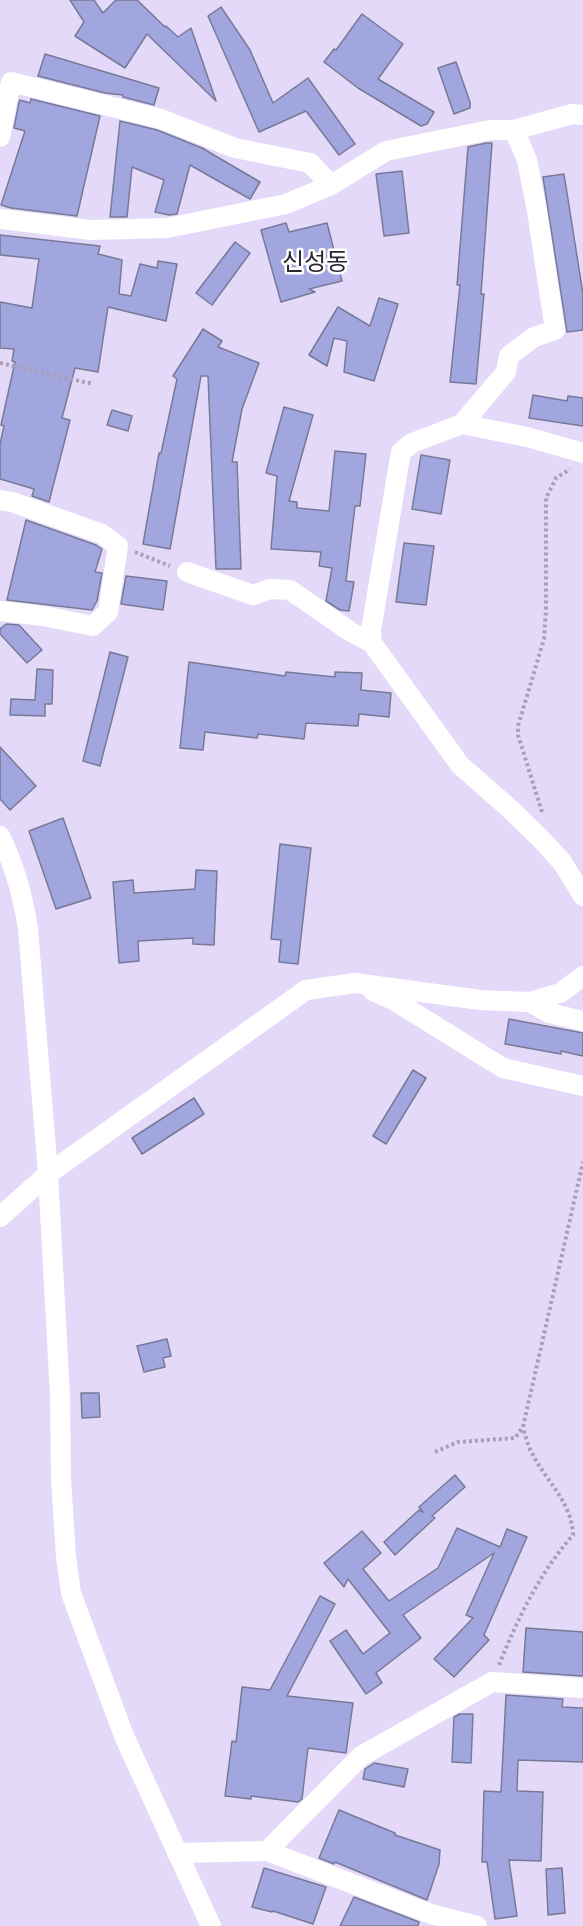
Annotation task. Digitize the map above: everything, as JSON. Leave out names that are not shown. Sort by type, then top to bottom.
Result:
[{"type":"street","points":[[0,137],[12,82],[161,119],[235,148],[310,163],[332,185]]},
{"type":"street","points":[[0,219],[91,230],[167,228],[286,204],[332,185],[386,151],[490,130],[514,130],[572,114],[583,115]]},
{"type":"street","points":[[372,643],[371,630],[401,452],[412,443],[462,424],[506,372],[509,356],[534,337],[555,330],[527,160],[514,130]]},
{"type":"street","points":[[462,424],[528,438],[578,460]]},
{"type":"street","points":[[0,500],[12,502],[102,534],[118,546],[108,612],[93,626],[0,610]]},
{"type":"street","points":[[187,572],[253,595],[270,589],[290,590],[351,632],[372,643],[460,765],[542,840],[562,862],[583,896]]},
{"type":"street","points":[[0,836],[13,864],[24,900],[28,929],[48,1174],[60,1396],[61,1478],[66,1557],[71,1593],[124,1736],[211,1926]]},
{"type":"street","points":[[0,1217],[48,1174],[306,990],[355,983],[480,1000],[530,1002],[560,993],[583,976]]},
{"type":"street","points":[[355,983],[395,1001],[503,1068],[583,1086]]},
{"type":"street","points":[[530,1002],[549,1013],[583,1021]]},
{"type":"street","points":[[267,1851],[361,1756],[492,1682],[583,1688]]},
{"type":"street","points":[[177,1853],[267,1851],[431,1914],[477,1926]]},
{"type":"path","points":[[0,363],[93,384]]},
{"type":"path","points":[[542,840],[543,812],[518,735],[518,726],[544,639],[546,498],[556,478],[578,460]]},
{"type":"path","points":[[118,546],[187,572]]},
{"type":"path","points":[[435,1452],[458,1442],[515,1438],[523,1427],[583,1162]]},
{"type":"path","points":[[492,1682],[520,1615],[537,1582],[555,1555],[573,1535],[573,1523],[569,1512],[532,1454],[523,1427]]},
{"type":"building","points":[[70,0],[94,0],[103,13],[116,0],[137,0],[178,37],[191,28],[216,101],[147,34],[125,68],[75,36],[84,22]]},
{"type":"building","points":[[221,7],[250,50],[273,103],[308,78],[355,144],[339,155],[306,111],[259,132],[208,16]]},
{"type":"building","points":[[362,14],[403,44],[378,79],[434,112],[427,124],[421,126],[358,88],[324,62],[334,49],[336,50]]},
{"type":"building","points":[[45,54],[159,88],[154,105],[123,97],[123,95],[105,93],[38,76]]},
{"type":"building","points":[[456,62],[470,108],[454,114],[438,68]]},
{"type":"building","points":[[31,99],[100,116],[77,216],[1,205],[25,131],[14,128],[19,102],[20,100],[30,103]]},
{"type":"building","points":[[120,121],[157,130],[202,148],[260,182],[250,199],[190,165],[177,214],[169,215],[155,212],[164,180],[132,167],[127,217],[110,217]]},
{"type":"building","points":[[492,143],[481,294],[484,294],[476,384],[450,382],[460,285],[457,285],[468,147]]},
{"type":"building","points":[[402,171],[409,233],[384,236],[376,174]]},
{"type":"building","points":[[564,174],[583,294],[583,330],[567,332],[543,177]]},
{"type":"building","points":[[286,223],[289,232],[327,223],[342,281],[309,289],[315,292],[281,302],[261,230]]},
{"type":"building","points":[[0,235],[100,246],[98,254],[122,260],[119,294],[131,296],[140,264],[157,268],[158,261],[177,264],[166,321],[108,307],[98,372],[75,368],[62,418],[70,420],[49,502],[32,496],[34,489],[0,479],[0,444],[4,426],[1,425],[15,362],[12,361],[14,349],[0,348],[0,302],[32,308],[39,259],[0,255]]},
{"type":"building","points":[[235,242],[250,253],[212,305],[196,293]]},
{"type":"building","points":[[379,298],[398,304],[374,381],[344,372],[347,341],[334,338],[327,366],[309,355],[338,307],[370,326]]},
{"type":"building","points":[[203,329],[222,341],[218,347],[259,363],[242,409],[232,462],[237,462],[241,569],[216,569],[208,376],[201,376],[170,549],[143,544],[159,453],[161,453],[177,379],[173,376]]},
{"type":"building","points":[[533,395],[567,401],[568,396],[583,398],[583,426],[529,418]]},
{"type":"building","points":[[284,407],[313,415],[289,501],[297,502],[297,508],[329,511],[335,451],[366,454],[360,506],[355,506],[346,581],[354,582],[349,611],[340,610],[326,601],[332,568],[319,566],[321,552],[271,549],[277,476],[266,473]]},
{"type":"building","points":[[112,410],[132,416],[128,431],[107,425]]},
{"type":"building","points":[[421,455],[450,460],[441,514],[412,509]]},
{"type":"building","points":[[26,520],[102,549],[95,572],[102,573],[97,601],[92,610],[7,600]]},
{"type":"building","points":[[404,543],[434,546],[426,605],[396,602]]},
{"type":"building","points":[[126,576],[167,581],[163,610],[121,604]]},
{"type":"building","points":[[6,624],[19,625],[42,650],[27,663],[0,634],[0,629]]},
{"type":"building","points":[[110,652],[128,657],[100,766],[83,761]]},
{"type":"building","points":[[189,662],[285,676],[286,672],[335,677],[335,672],[362,673],[361,690],[391,693],[389,717],[359,714],[358,726],[306,723],[304,739],[258,734],[257,738],[205,732],[203,750],[180,748]]},
{"type":"building","points":[[37,669],[53,670],[52,704],[45,704],[45,716],[10,715],[11,699],[35,700]]},
{"type":"building","points":[[0,747],[36,786],[10,810],[0,799]]},
{"type":"building","points":[[63,818],[91,898],[56,909],[29,831]]},
{"type":"building","points":[[280,844],[311,848],[298,964],[279,962],[281,940],[271,939]]},
{"type":"building","points":[[196,870],[217,871],[214,945],[193,944],[193,938],[138,941],[139,961],[119,963],[113,882],[133,880],[134,893],[195,889]]},
{"type":"building","points":[[509,1019],[583,1033],[583,1056],[505,1044]]},
{"type":"building","points":[[413,1070],[426,1078],[386,1144],[373,1136]]},
{"type":"building","points":[[194,1098],[204,1114],[142,1154],[132,1138]]},
{"type":"building","points":[[167,1339],[171,1356],[163,1358],[165,1367],[144,1372],[137,1346]]},
{"type":"building","points":[[81,1393],[99,1393],[100,1417],[82,1418]]},
{"type":"building","points":[[455,1475],[465,1487],[432,1516],[435,1518],[395,1555],[384,1542],[419,1510],[423,1512],[419,1507]]},
{"type":"building","points":[[457,1528],[500,1547],[507,1529],[527,1537],[484,1635],[489,1640],[454,1677],[434,1659],[473,1618],[466,1615],[494,1553],[403,1615],[421,1638],[376,1673],[382,1683],[366,1694],[330,1641],[346,1630],[363,1654],[390,1633],[348,1579],[344,1587],[324,1563],[362,1531],[381,1553],[363,1569],[389,1601],[438,1568]]},
{"type":"building","points":[[320,1596],[335,1604],[287,1696],[353,1703],[346,1753],[308,1748],[302,1799],[298,1802],[251,1796],[251,1799],[225,1796],[232,1741],[236,1742],[242,1687],[270,1690]]},
{"type":"building","points":[[526,1628],[583,1632],[583,1676],[523,1672]]},
{"type":"building","points":[[506,1695],[563,1699],[562,1707],[583,1708],[583,1762],[518,1760],[517,1791],[543,1792],[541,1861],[509,1860],[517,1916],[495,1919],[487,1862],[482,1862],[484,1791],[501,1792]]},
{"type":"building","points":[[460,1714],[473,1714],[471,1763],[452,1762],[454,1717]]},
{"type":"building","points":[[374,1763],[408,1769],[404,1787],[363,1779],[365,1769]]},
{"type":"building","points":[[339,1810],[395,1833],[395,1835],[440,1850],[439,1864],[427,1900],[335,1862],[334,1864],[319,1858]]},
{"type":"building","points":[[264,1868],[326,1887],[313,1924],[252,1907]]},
{"type":"building","points":[[562,1868],[565,1913],[548,1915],[546,1869]]},
{"type":"building","points":[[354,1897],[419,1922],[418,1926],[340,1926]]},
{"type":"district","name":"신성동","points":[[315,263]]}]
